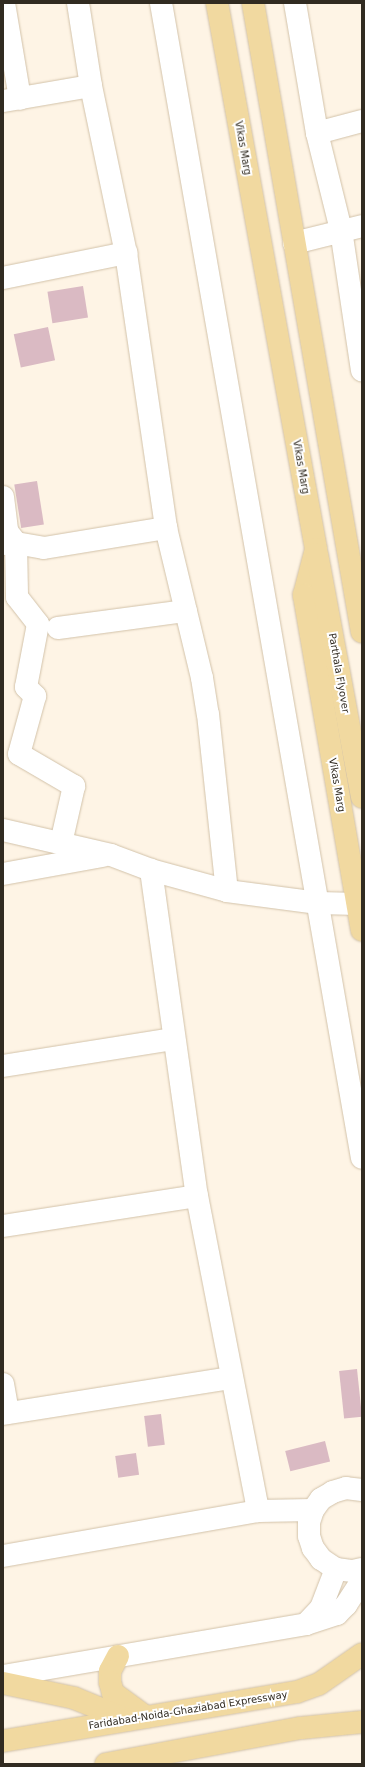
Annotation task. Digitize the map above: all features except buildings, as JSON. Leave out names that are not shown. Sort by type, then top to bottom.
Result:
[{"type":"main road","name":"Vikas Marg","points":[[217,3],[316,549],[304,595],[362,930]]},
{"type":"main road","points":[[253,3],[346,548],[357,572],[362,632]]},
{"type":"main road","name":"Parthala Flyover","points":[[316,549],[362,797]]},
{"type":"main road","name":"Faridabad-Noida-Ghaziabad Expressway","points":[[3,1740],[296,1692],[319,1684],[362,1654]]},
{"type":"main road","points":[[118,1656],[110,1671],[110,1682],[113,1693],[137,1719]]},
{"type":"main road","points":[[3,1682],[74,1698],[137,1719]]},
{"type":"main road","points":[[106,1764],[301,1728],[362,1722]]},
{"type":"street","points":[[4,3],[11,100],[91,86]]},
{"type":"street","points":[[78,3],[91,86],[126,253],[166,528],[202,678],[208,714],[227,891]]},
{"type":"street","points":[[161,3],[362,1158]]},
{"type":"street","points":[[295,3],[317,134],[341,230],[362,370]]},
{"type":"street","points":[[317,134],[362,122]]},
{"type":"street","points":[[294,243],[341,230],[362,226]]},
{"type":"street","points":[[3,278],[126,253]]},
{"type":"street","points":[[3,496],[17,597],[38,624],[26,687],[35,696],[19,754],[74,786],[61,843]]},
{"type":"street","points":[[9,543],[44,548],[166,528]]},
{"type":"street","points":[[58,628],[186,611]]},
{"type":"street","points":[[3,830],[111,855],[150,870],[227,891],[318,902],[358,904]]},
{"type":"street","points":[[3,874],[111,855]]},
{"type":"street","points":[[150,870],[197,1196],[258,1512]]},
{"type":"street","points":[[3,1066],[174,1039]]},
{"type":"street","points":[[3,1226],[197,1196]]},
{"type":"street","points":[[3,1384],[6,1413],[231,1378]]},
{"type":"street","points":[[362,1490],[346,1488],[333,1492],[321,1499],[313,1510],[309,1522],[309,1536],[313,1548],[321,1559],[336,1569],[352,1571],[362,1569]]},
{"type":"street","points":[[3,1556],[258,1512],[313,1510]]},
{"type":"street","points":[[306,1624],[321,1608],[336,1569]]},
{"type":"street","points":[[3,1676],[306,1624],[337,1614],[346,1605],[362,1580]]}]
